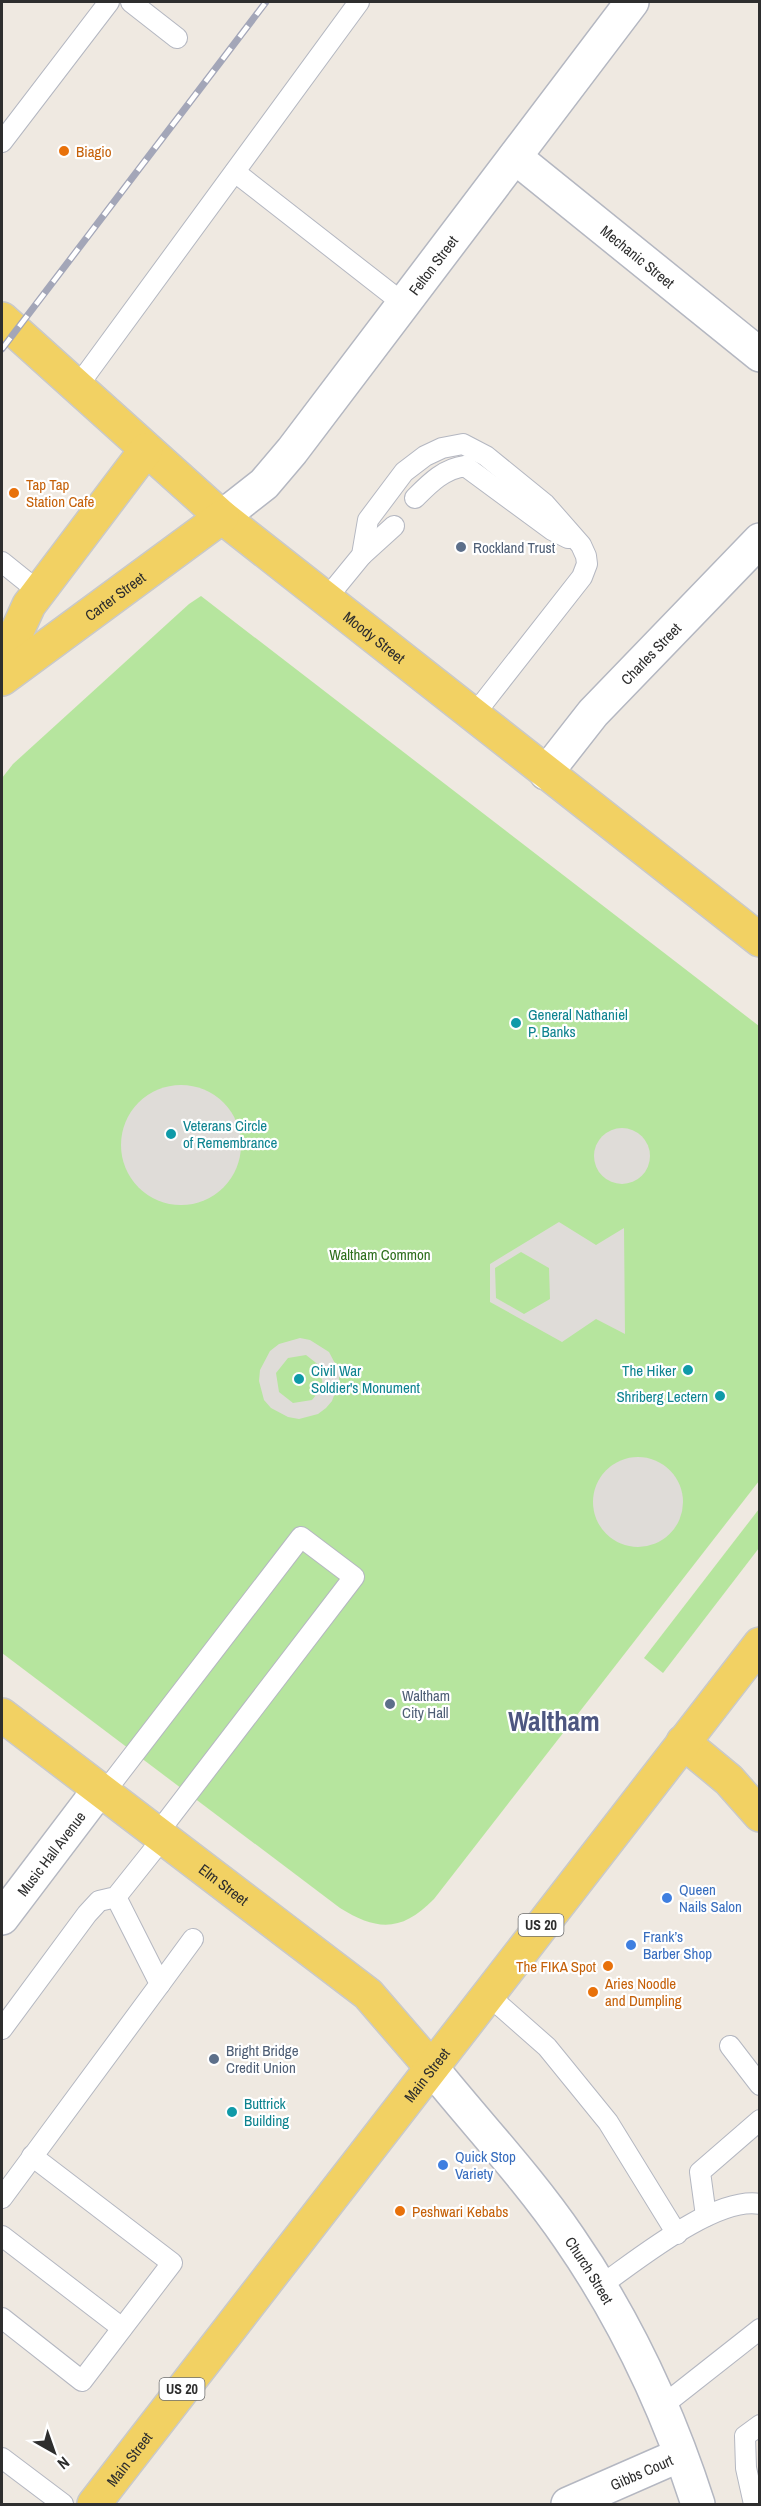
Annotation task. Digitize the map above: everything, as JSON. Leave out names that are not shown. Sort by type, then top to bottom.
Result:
[{"type":"main road","name":"Moody Street","points":[[2,319],[222,517],[759,940]]},
{"type":"main road","name":"Carter Street","points":[[3,676],[14,638],[38,591],[146,450]]},
{"type":"main road","name":"Carter Street","points":[[3,676],[222,517]]},
{"type":"main road","name":"Main Street","points":[[93,2505],[759,1644]]},
{"type":"main road","name":"Elm Street","points":[[2,1715],[375,2000],[431,2067]]},
{"type":"main road","points":[[683,1742],[729,1780],[759,1815]]},
{"type":"street","name":"Felton Street","points":[[222,517],[253,494],[283,462],[632,2]]},
{"type":"street","name":"Mechanic Street","points":[[515,157],[759,356]]},
{"type":"street","name":"Charles Street","points":[[546,773],[593,712],[759,540]]},
{"type":"street","name":"Music Hall Avenue","points":[[2,1918],[102,1792]]},
{"type":"street","name":"Church Street","points":[[431,2067],[544,2205],[600,2286],[661,2407],[698,2505]]},
{"type":"street","name":"Gibbs Court","points":[[568,2505],[680,2455]]},
{"type":"lane","points":[[2,142],[109,2]]},
{"type":"lane","points":[[131,2],[177,38]]},
{"type":"lane","points":[[77,387],[359,2]]},
{"type":"lane","points":[[235,172],[404,304]]},
{"type":"lane","points":[[362,555],[368,520],[404,472],[425,456],[442,448],[463,444],[486,456],[545,504],[581,545],[587,564],[582,577],[473,716]]},
{"type":"lane","points":[[415,498],[433,480],[465,466],[552,530],[581,545]]},
{"type":"lane","points":[[326,599],[362,555],[394,526]]},
{"type":"lane","points":[[2,562],[38,591]]},
{"type":"lane","points":[[2,2029],[87,1914],[99,1901],[116,1897],[354,1577],[300,1537],[102,1792]]},
{"type":"lane","points":[[116,1897],[160,1984]]},
{"type":"lane","points":[[2,2198],[193,1939]]},
{"type":"lane","points":[[488,1995],[547,2048],[597,2108],[626,2147],[676,2234]]},
{"type":"lane","points":[[730,2046],[759,2085]]},
{"type":"lane","points":[[706,2216],[700,2172],[759,2120]]},
{"type":"lane","points":[[2,2318],[82,2380],[172,2263],[32,2157]]},
{"type":"lane","points":[[600,2286],[706,2216],[732,2206],[759,2204]]},
{"type":"lane","points":[[2,2236],[122,2328]]},
{"type":"lane","points":[[661,2407],[759,2329]]},
{"type":"lane","points":[[754,2505],[746,2468],[745,2436],[759,2425]]},
{"type":"lane","points":[[2,2458],[63,2505]]},
{"type":"green space","name":"Waltham Common","points":[[201,596],[759,1026],[759,1481],[434,1899],[412,1917],[390,1924],[366,1921],[340,1908],[2,1653],[2,778],[13,764],[189,604]]},
{"type":"green space","points":[[759,1509],[759,1548],[663,1673],[644,1658]]},
{"type":"shaded area","points":[[181,1085],[204,1090],[223,1103],[236,1122],[241,1145],[236,1168],[223,1187],[204,1200],[181,1205],[158,1200],[139,1187],[126,1168],[121,1145],[126,1122],[139,1103],[158,1090]]},
{"type":"shaded area","points":[[616,1128],[628,1128],[638,1132],[646,1140],[650,1156],[646,1172],[638,1180],[628,1184],[616,1184],[606,1180],[598,1172],[594,1162],[594,1150],[598,1140],[606,1132]]},
{"type":"shaded area","points":[[559,1222],[596,1245],[624,1228],[625,1334],[596,1319],[562,1342],[490,1302],[490,1264]],"holes":[[[521,1252],[549,1268],[550,1299],[524,1314],[496,1298],[495,1268]]]},
{"type":"shaded area","points":[[300,1338],[310,1340],[329,1352],[339,1371],[339,1382],[332,1401],[318,1414],[299,1419],[288,1417],[271,1408],[264,1400],[259,1381],[260,1370],[270,1351],[279,1344]],"holes":[[[306,1355],[320,1366],[323,1386],[312,1400],[293,1403],[279,1392],[276,1373],[288,1358]]]},
{"type":"shaded area","points":[[638,1457],[655,1461],[670,1470],[679,1485],[683,1502],[679,1519],[670,1534],[655,1543],[638,1547],[621,1543],[606,1534],[597,1519],[593,1502],[597,1485],[606,1470],[621,1461]]},
{"type":"railway","points":[[2,349],[266,2]]},
{"type":"place","name":"Biagio","points":[[64,151]]},
{"type":"place","name":"Tap Tap Station Cafe","points":[[14,493]]},
{"type":"place","name":"Rockland Trust","points":[[461,547]]},
{"type":"place","name":"General Nathaniel P. Banks","points":[[516,1023]]},
{"type":"place","name":"Veterans Circle of Remembrance","points":[[171,1134]]},
{"type":"place","name":"The Hiker","points":[[688,1370]]},
{"type":"place","name":"Civil War Soldier's Monument","points":[[299,1379]]},
{"type":"place","name":"Shriberg Lectern","points":[[720,1396]]},
{"type":"place","name":"Waltham City Hall","points":[[390,1704]]},
{"type":"place","name":"Queen Nails Salon","points":[[667,1898]]},
{"type":"place","name":"Frank’s Barber Shop","points":[[631,1945]]},
{"type":"place","name":"The FIKA Spot","points":[[608,1966]]},
{"type":"place","name":"Aries Noodle and Dumpling","points":[[593,1992]]},
{"type":"place","name":"Bright Bridge Credit Union","points":[[214,2059]]},
{"type":"place","name":"Buttrick Building","points":[[232,2112]]},
{"type":"place","name":"Quick Stop Variety","points":[[443,2165]]},
{"type":"place","name":"Peshwari Kebabs","points":[[400,2211]]},
{"type":"district","name":"Waltham","points":[[554,1721]]}]
